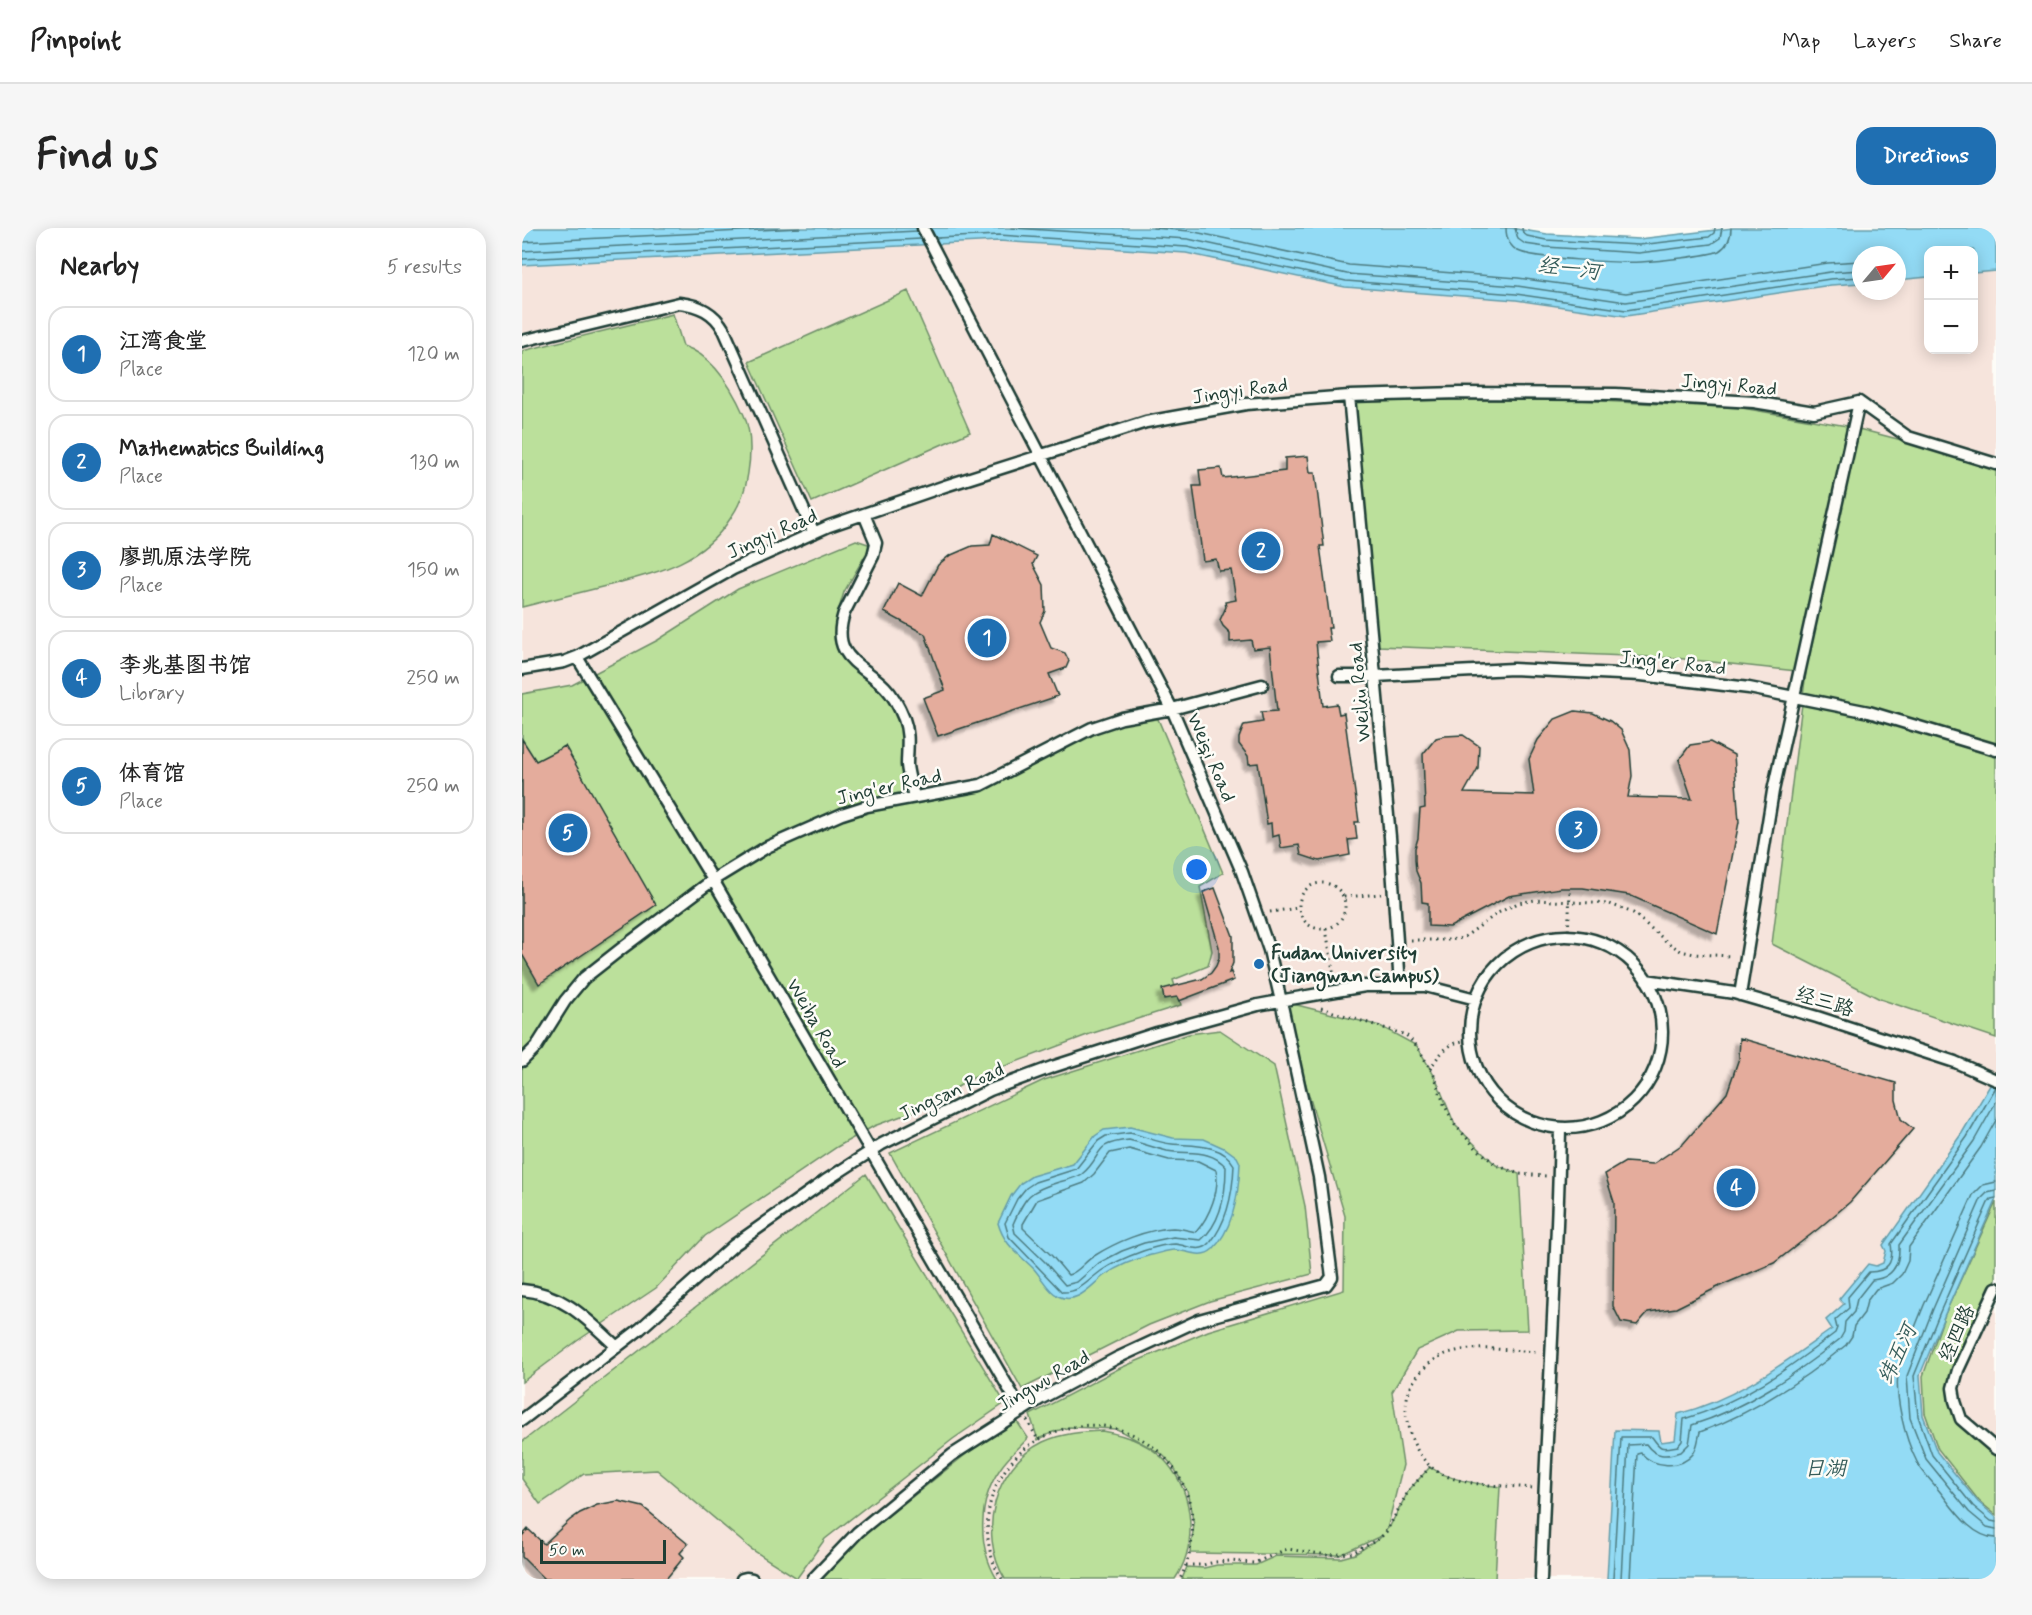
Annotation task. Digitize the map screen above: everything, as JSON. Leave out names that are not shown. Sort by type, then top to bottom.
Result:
[{"type":"lane","name":"Weiqi Road","points":[[923,228],[1172,709],[1242,872],[1286,1000],[1318,1177],[1331,1266],[1330,1281]]},
{"type":"lane","points":[[522,340],[679,303],[692,304],[705,309],[720,322],[724,330],[814,533]]},
{"type":"lane","name":"Jingyi Road","points":[[522,669],[564,662],[577,657],[733,569],[814,533],[1040,455],[1146,422],[1246,404],[1350,396],[1459,393],[1616,394],[1754,402],[1814,412],[1859,402]]},
{"type":"lane","name":"Weiliu Road","points":[[1350,396],[1394,893],[1400,986]]},
{"type":"lane","points":[[1740,995],[1773,791],[1859,402],[1908,437],[1996,464]]},
{"type":"lane","points":[[864,514],[876,543],[873,556],[844,613],[841,634],[844,647],[851,660],[885,687],[904,719],[908,736],[907,766],[914,797]]},
{"type":"lane","name":"Weiba Road","points":[[577,657],[713,880],[1022,1411]]},
{"type":"lane","name":"Jing'er Road","points":[[1339,676],[1513,669],[1641,675],[1749,688],[1869,712],[1996,750]]},
{"type":"lane","name":"Jing'er Road","points":[[522,1061],[536,1047],[565,1001],[584,978],[713,880],[767,847],[842,814],[867,806],[981,784],[1092,728],[1122,718],[1172,709],[1262,685]]},
{"type":"lane","points":[[1568,936],[1587,939],[1614,949],[1632,962],[1654,994],[1662,1026],[1660,1055],[1648,1083],[1633,1103],[1611,1118],[1584,1127],[1560,1129],[1525,1119],[1501,1103],[1484,1082],[1473,1056],[1470,1027],[1476,999],[1494,969],[1517,950],[1535,942],[1568,936]]},
{"type":"lane","name":"经三路","points":[[1646,980],[1740,995],[1923,1051],[1992,1078]]},
{"type":"lane","name":"Jingsan Road","points":[[522,1420],[640,1329],[734,1245],[871,1150],[990,1090],[1157,1033],[1258,1005],[1365,986],[1425,986],[1476,999]]},
{"type":"lane","points":[[1541,1579],[1553,1352],[1560,1129]]},
{"type":"lane","name":"Jingwu Road","points":[[813,1579],[858,1532],[952,1455],[1040,1399],[1117,1358],[1200,1320],[1326,1285],[1330,1281]]},
{"type":"lane","name":"经四路","points":[[1996,1288],[1958,1370],[1953,1388],[1961,1419],[1996,1449]]},
{"type":"lane","points":[[522,1290],[537,1291],[561,1300],[617,1347]]},
{"type":"lane","points":[[742,1579],[752,1579]]},
{"type":"path","points":[[1319,882],[1334,886],[1344,897],[1345,911],[1340,921],[1332,928],[1320,930],[1311,927],[1301,917],[1298,908],[1301,895],[1319,882]]},
{"type":"path","points":[[1568,936],[1570,892]]},
{"type":"path","points":[[1344,897],[1394,893]]},
{"type":"path","points":[[1397,940],[1463,938],[1498,913],[1518,903],[1535,900],[1610,904],[1634,913],[1667,942],[1682,951],[1694,954],[1746,957]]},
{"type":"path","points":[[1257,915],[1298,908]]},
{"type":"path","points":[[1326,929],[1336,991]]},
{"type":"path","points":[[1286,1000],[1406,1035],[1417,1046],[1435,1077],[1444,1104],[1455,1125],[1474,1146],[1496,1165],[1519,1174],[1559,1176]]},
{"type":"path","points":[[1430,1068],[1443,1051],[1456,1041],[1471,1040]]},
{"type":"path","points":[[1544,1489],[1472,1482],[1441,1474],[1430,1467],[1415,1447],[1410,1433],[1407,1405],[1408,1392],[1413,1383],[1440,1356],[1467,1350],[1553,1352]]},
{"type":"path","points":[[1022,1411],[1038,1440]]},
{"type":"path","points":[[1002,1579],[993,1562],[988,1524],[994,1489],[1005,1469],[1021,1451],[1053,1432],[1070,1427],[1096,1426],[1117,1429],[1135,1436],[1162,1454],[1173,1466],[1187,1491],[1194,1525],[1190,1553],[1180,1579]]},
{"type":"path","points":[[1186,1565],[1203,1566],[1230,1561],[1254,1563],[1287,1549],[1328,1555],[1352,1553],[1379,1539],[1386,1532],[1409,1490],[1430,1467]]},
{"type":"shaded area","name":"Fudan University (Jiangwan Campus)","points":[[522,228],[1397,228],[1632,261],[1996,228],[1996,1579],[522,1579]]},
{"type":"green space","points":[[908,291],[970,432],[812,502],[749,362]]},
{"type":"green space","points":[[673,314],[683,346],[704,357],[720,374],[734,394],[747,422],[750,444],[749,466],[742,498],[718,534],[691,557],[659,571],[522,607],[522,351]]},
{"type":"green space","points":[[1578,400],[1742,408],[1847,426],[1917,444],[1996,469],[1996,1038],[1880,999],[1772,944],[1806,672],[1675,658],[1378,646],[1354,402]]},
{"type":"green space","points":[[856,540],[871,545],[844,592],[836,619],[838,644],[848,664],[884,695],[895,712],[902,729],[902,750],[912,803],[947,796],[1091,734],[1131,721],[1158,719],[1223,873],[1200,887],[1212,951],[1208,966],[1173,980],[1181,1005],[1090,1034],[973,1078],[918,1110],[874,1126],[837,1147],[705,1236],[656,1288],[577,1341],[522,1382],[522,694],[572,685],[658,640],[738,589]]},
{"type":"green space","points":[[1281,1001],[1380,1026],[1417,1046],[1435,1077],[1455,1125],[1496,1165],[1519,1174],[1528,1330],[1459,1331],[1417,1350],[1392,1392],[1403,1465],[1387,1529],[1409,1490],[1430,1467],[1438,1472],[1472,1483],[1500,1487],[1495,1579],[1182,1579],[1187,1567],[1256,1565],[1276,1556],[1341,1558],[1355,1554],[1383,1535],[1340,1555],[1190,1553],[1194,1525],[1187,1491],[1173,1466],[1162,1454],[1117,1429],[1070,1427],[1038,1440],[1030,1415],[1118,1369],[1208,1331],[1344,1290],[1345,1216]]},
{"type":"green space","points":[[1220,1030],[1274,1066],[1305,1206],[1312,1274],[1210,1301],[1149,1325],[1022,1389],[890,1153],[1044,1080],[1189,1034]]},
{"type":"green space","points":[[866,1174],[1005,1403],[953,1439],[825,1539],[797,1578],[751,1549],[657,1470],[584,1474],[540,1504],[522,1479],[522,1442]]},
{"type":"green space","points":[[1996,1202],[1996,1279],[1955,1370],[1961,1419],[1996,1449],[1996,1515],[1979,1501],[1938,1449],[1925,1413],[1923,1376],[1945,1314]]},
{"type":"green space","points":[[1016,1420],[1028,1438],[1000,1469],[987,1495],[984,1509],[983,1538],[990,1566],[997,1579],[821,1579],[864,1535],[970,1451]]},
{"type":"green space","points":[[1102,1431],[1129,1438],[1161,1456],[1176,1475],[1183,1489],[1190,1520],[1190,1536],[1182,1566],[1175,1579],[1005,1579],[992,1542],[992,1522],[995,1502],[1012,1467],[1026,1453],[1050,1439]]},
{"type":"water","name":"经一河","points":[[522,228],[1511,228],[1547,234],[1639,239],[1733,228],[1996,228],[1996,271],[1978,273],[1978,246],[1924,246],[1924,277],[1906,279],[1906,246],[1852,246],[1852,284],[1626,316],[1516,300],[1345,287],[1186,253],[999,241],[522,265]]},
{"type":"water","name":"日湖","points":[[1996,1075],[1996,1199],[1920,1375],[1923,1415],[1937,1452],[1978,1502],[1996,1517],[1996,1579],[1607,1579],[1615,1430],[1659,1431],[1661,1442],[1675,1440],[1678,1414],[1739,1390],[1832,1329],[1826,1320],[1844,1304],[1839,1299],[1868,1264],[1876,1266],[1883,1263],[1886,1251],[1883,1245],[1962,1133]]},
{"type":"water","points":[[1130,1127],[1173,1138],[1204,1139],[1237,1157],[1240,1163],[1238,1185],[1231,1220],[1213,1249],[1204,1254],[1171,1250],[1145,1257],[1110,1272],[1078,1296],[1065,1298],[1058,1296],[1008,1243],[998,1223],[1011,1196],[1021,1183],[1032,1176],[1073,1164],[1095,1136],[1104,1130]]},
{"type":"building","points":[[1308,456],[1310,473],[1315,473],[1324,546],[1320,546],[1331,628],[1328,628],[1330,641],[1316,642],[1323,706],[1337,704],[1339,714],[1344,713],[1359,822],[1355,822],[1357,839],[1348,840],[1350,855],[1319,861],[1301,855],[1299,845],[1281,848],[1279,835],[1272,837],[1271,823],[1267,824],[1258,763],[1249,764],[1248,756],[1239,744],[1244,725],[1263,722],[1261,712],[1277,711],[1270,647],[1253,649],[1251,640],[1230,642],[1230,633],[1220,620],[1226,607],[1225,602],[1236,600],[1231,570],[1219,571],[1216,559],[1203,561],[1193,486],[1201,486],[1199,470],[1221,468],[1223,478],[1285,471],[1285,458]]},
{"type":"building","points":[[993,534],[1037,556],[1033,564],[1044,585],[1045,611],[1040,622],[1051,648],[1065,653],[1069,661],[1066,668],[1049,674],[1058,696],[938,736],[923,698],[945,690],[925,634],[884,612],[898,583],[922,596],[938,565],[949,556],[972,546],[990,545]]},
{"type":"building","points":[[1575,711],[1593,713],[1610,721],[1621,730],[1630,750],[1632,776],[1628,797],[1692,799],[1679,760],[1690,745],[1710,742],[1734,755],[1739,822],[1717,934],[1629,895],[1583,888],[1561,888],[1509,896],[1450,927],[1428,926],[1428,903],[1422,902],[1421,883],[1416,871],[1415,860],[1420,809],[1425,808],[1423,754],[1436,738],[1463,735],[1479,746],[1478,768],[1464,793],[1534,795],[1529,759],[1538,740],[1555,719]]},
{"type":"building","points":[[522,739],[536,761],[565,746],[656,905],[539,984],[522,954]]},
{"type":"building","points":[[1215,888],[1233,936],[1233,963],[1229,973],[1231,972],[1234,980],[1179,1001],[1177,997],[1164,999],[1162,989],[1202,979],[1216,966],[1219,947],[1203,892]]},
{"type":"building","points":[[1740,1038],[1896,1083],[1896,1100],[1901,1119],[1913,1129],[1850,1202],[1774,1263],[1676,1308],[1648,1312],[1637,1325],[1621,1322],[1613,1306],[1614,1202],[1605,1174],[1625,1162],[1653,1164],[1683,1144],[1727,1093],[1739,1058]]},
{"type":"building","points":[[618,1501],[643,1507],[688,1544],[680,1553],[684,1557],[666,1579],[544,1579],[522,1557],[522,1536],[528,1529],[544,1544],[580,1513],[597,1505]]},
{"type":"place","name":"Mathematics Building","points":[[1261,551]]},
{"type":"place","name":"江湾食堂","points":[[987,638]]},
{"type":"place","name":"廖凯原法学院","points":[[1578,830]]},
{"type":"place","name":"体育馆","points":[[568,833]]},
{"type":"place","name":"Fudan University (Jiangwan Campus)","points":[[1259,964]]},
{"type":"place","name":"李兆基图书馆","points":[[1736,1188]]},
{"type":"water label","name":"纬五河","points":[[1897,1354]]}]
